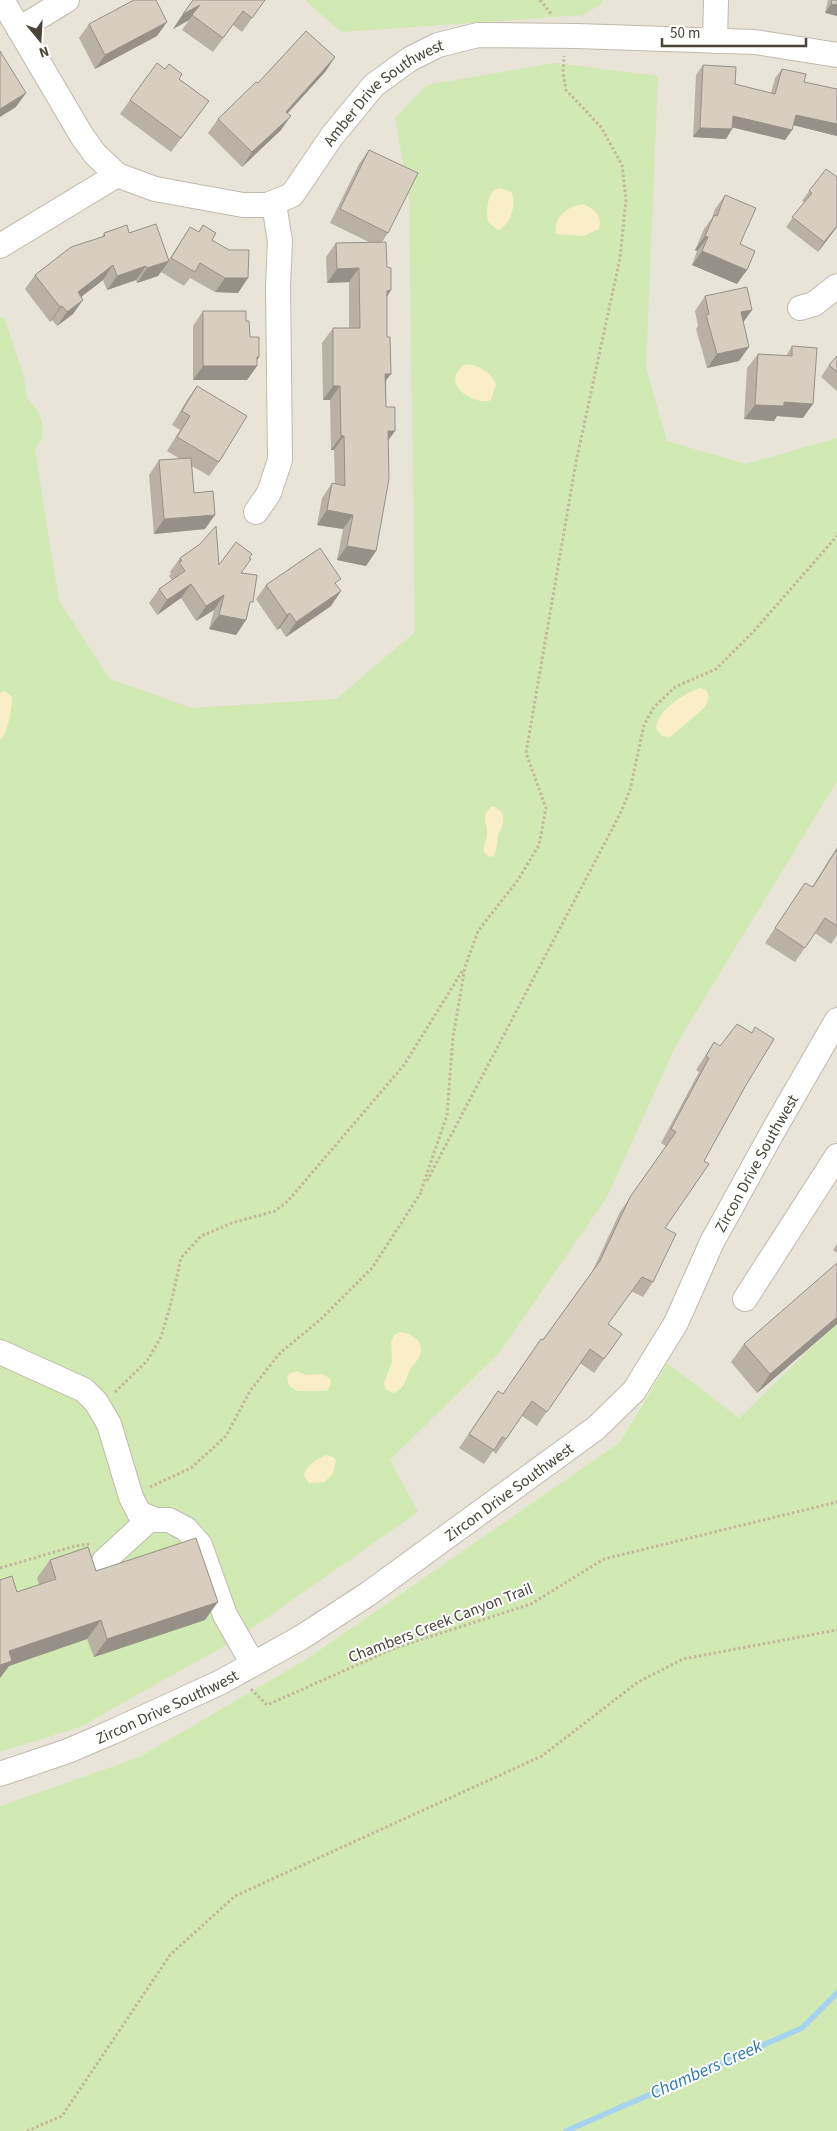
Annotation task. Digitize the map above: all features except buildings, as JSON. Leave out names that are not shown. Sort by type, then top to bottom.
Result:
[{"type":"street","points":[[2,0],[82,136],[95,154],[116,175],[155,189],[243,205],[274,204],[280,242],[278,287],[280,460],[269,493],[256,512]]},
{"type":"street","points":[[19,29],[67,0]]},
{"type":"street","points":[[715,41],[716,0]]},
{"type":"street","name":"Amber Drive Southwest","points":[[274,204],[292,195],[332,136],[374,85],[410,59],[438,45],[478,35],[577,36],[755,42],[837,55]]},
{"type":"street","points":[[0,246],[116,175]]},
{"type":"street","points":[[800,308],[814,304],[837,286]]},
{"type":"street","name":"Zircon Drive Southwest","points":[[0,1774],[112,1732],[244,1669],[302,1637],[368,1594],[537,1473],[596,1428],[624,1401],[652,1363],[676,1323],[712,1242],[829,1051],[837,1020]]},
{"type":"street","points":[[745,1299],[837,1156]]},
{"type":"street","points":[[0,1352],[84,1390],[99,1407],[109,1424],[131,1496],[140,1513],[151,1518],[169,1520],[186,1529],[200,1545],[244,1669]]},
{"type":"street","points":[[109,1557],[151,1518]]},
{"type":"path","points":[[422,1191],[447,1115],[453,1038],[465,967],[478,931],[518,880],[539,845],[546,808],[526,753],[576,462],[620,258],[626,200],[622,165],[601,127],[571,96]]},
{"type":"path","points":[[131,1496],[190,1468],[226,1436],[250,1391],[280,1353],[321,1319],[372,1268],[422,1191],[620,814],[630,790],[637,749],[644,725],[654,707],[675,687],[716,669],[754,632],[837,536]]},
{"type":"path","points":[[99,1407],[147,1361],[160,1336],[171,1303],[181,1258],[201,1236],[232,1223],[274,1211],[288,1201],[404,1065],[465,967]]},
{"type":"path","name":"Chambers Creek Canyon Trail","points":[[244,1669],[267,1705],[395,1648],[531,1604],[604,1559],[837,1502]]},
{"type":"path","points":[[0,1568],[75,1546],[95,1544],[109,1557]]},
{"type":"path","points":[[27,2131],[62,2116],[170,1956],[235,1896],[542,1756],[638,1682],[683,1659],[837,1630]]},
{"type":"shaded area","points":[[0,0],[837,0],[837,1322],[739,1418],[666,1363],[620,1442],[308,1658],[139,1757],[0,1806]]},
{"type":"green space","points":[[305,0],[602,0],[600,5],[583,15],[341,32]]},
{"type":"green space","points":[[555,63],[658,76],[646,368],[667,441],[746,464],[837,438],[837,781],[676,1045],[607,1197],[499,1353],[390,1460],[418,1512],[235,1640],[80,1727],[0,1752],[0,318],[4,317],[24,377],[27,398],[38,411],[43,426],[42,438],[35,450],[59,601],[110,679],[192,708],[336,699],[415,632],[409,197],[395,118],[427,85]]},
{"type":"green space","points":[[837,1322],[837,2131],[0,2131],[0,1806],[139,1757],[308,1658],[620,1442],[667,1363],[739,1418]]},
{"type":"sand","points":[[500,188],[511,192],[514,202],[512,214],[506,224],[498,230],[488,222],[487,210],[488,201],[492,193]]},
{"type":"sand","points":[[582,204],[599,216],[599,229],[584,236],[556,234],[557,223],[562,214],[566,210]]},
{"type":"sand","points":[[466,364],[484,370],[494,380],[496,384],[491,400],[484,401],[469,397],[457,386],[455,379],[458,371]]},
{"type":"sand","points":[[700,688],[705,689],[708,694],[708,701],[704,708],[670,737],[662,736],[656,728],[661,715],[680,698]]},
{"type":"sand","points":[[5,691],[12,697],[11,707],[7,727],[0,739],[0,693]]},
{"type":"sand","points":[[493,806],[502,813],[503,824],[494,856],[490,857],[484,850],[487,836],[485,817],[486,813]]},
{"type":"sand","points":[[400,1332],[416,1339],[421,1346],[421,1350],[403,1386],[393,1393],[386,1390],[384,1383],[392,1362],[391,1342],[394,1335]]},
{"type":"sand","points":[[297,1371],[306,1375],[321,1374],[330,1378],[331,1384],[327,1391],[298,1391],[289,1386],[287,1377],[289,1374]]},
{"type":"sand","points":[[326,1455],[336,1460],[332,1475],[324,1482],[309,1483],[304,1476],[305,1472],[315,1461]]},
{"type":"waterway","name":"Chambers Creek","points":[[566,2131],[802,2028],[837,1993]]}]
